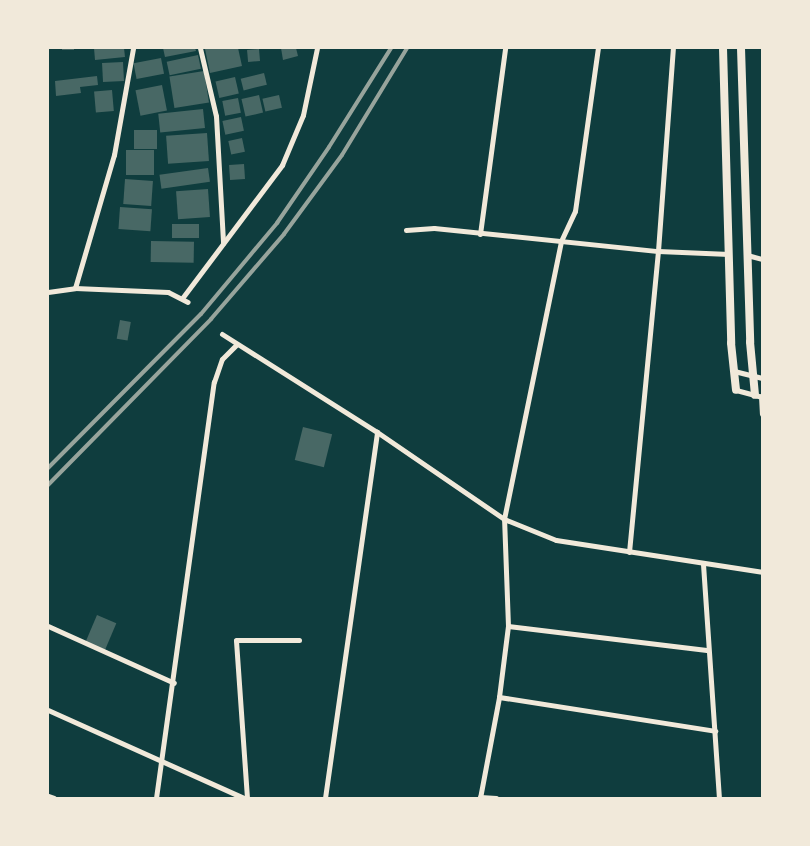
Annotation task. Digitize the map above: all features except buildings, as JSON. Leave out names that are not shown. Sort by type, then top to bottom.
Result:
[{"type":"street","points":[[75,288],[112,164],[133,48]]},
{"type":"street","points":[[200,48],[216,116],[223,244]]},
{"type":"street","points":[[183,297],[282,165],[303,115],[317,48]]},
{"type":"street","points":[[480,234],[505,48]]},
{"type":"street","points":[[496,798],[480,798],[499,697],[508,626],[504,519],[561,241],[576,211],[598,48]]},
{"type":"street","points":[[629,552],[658,251],[673,48]]},
{"type":"street","points":[[723,48],[729,254],[736,390],[759,396]]},
{"type":"street","points":[[741,48],[747,255],[753,375],[762,414]]},
{"type":"street","points":[[406,230],[434,228],[658,251],[729,254]]},
{"type":"street","points":[[747,255],[762,259]]},
{"type":"street","points":[[48,292],[75,288],[168,292],[183,297],[188,302]]},
{"type":"street","points":[[222,334],[377,432],[504,519],[556,540],[762,572]]},
{"type":"street","points":[[156,798],[174,683],[214,382],[222,359],[236,344]]},
{"type":"street","points":[[734,370],[762,378]]},
{"type":"street","points":[[325,798],[377,432]]},
{"type":"street","points":[[703,564],[707,650],[719,798]]},
{"type":"street","points":[[48,626],[174,683]]},
{"type":"street","points":[[508,626],[707,650]]},
{"type":"street","points":[[48,710],[162,764],[245,798],[236,640],[299,640]]},
{"type":"street","points":[[499,697],[715,731]]},
{"type":"street","points":[[48,796],[54,798]]},
{"type":"railway","points":[[48,468],[201,314],[277,223],[329,147],[391,48]]},
{"type":"railway","points":[[48,485],[211,319],[284,234],[342,155],[407,48]]}]
